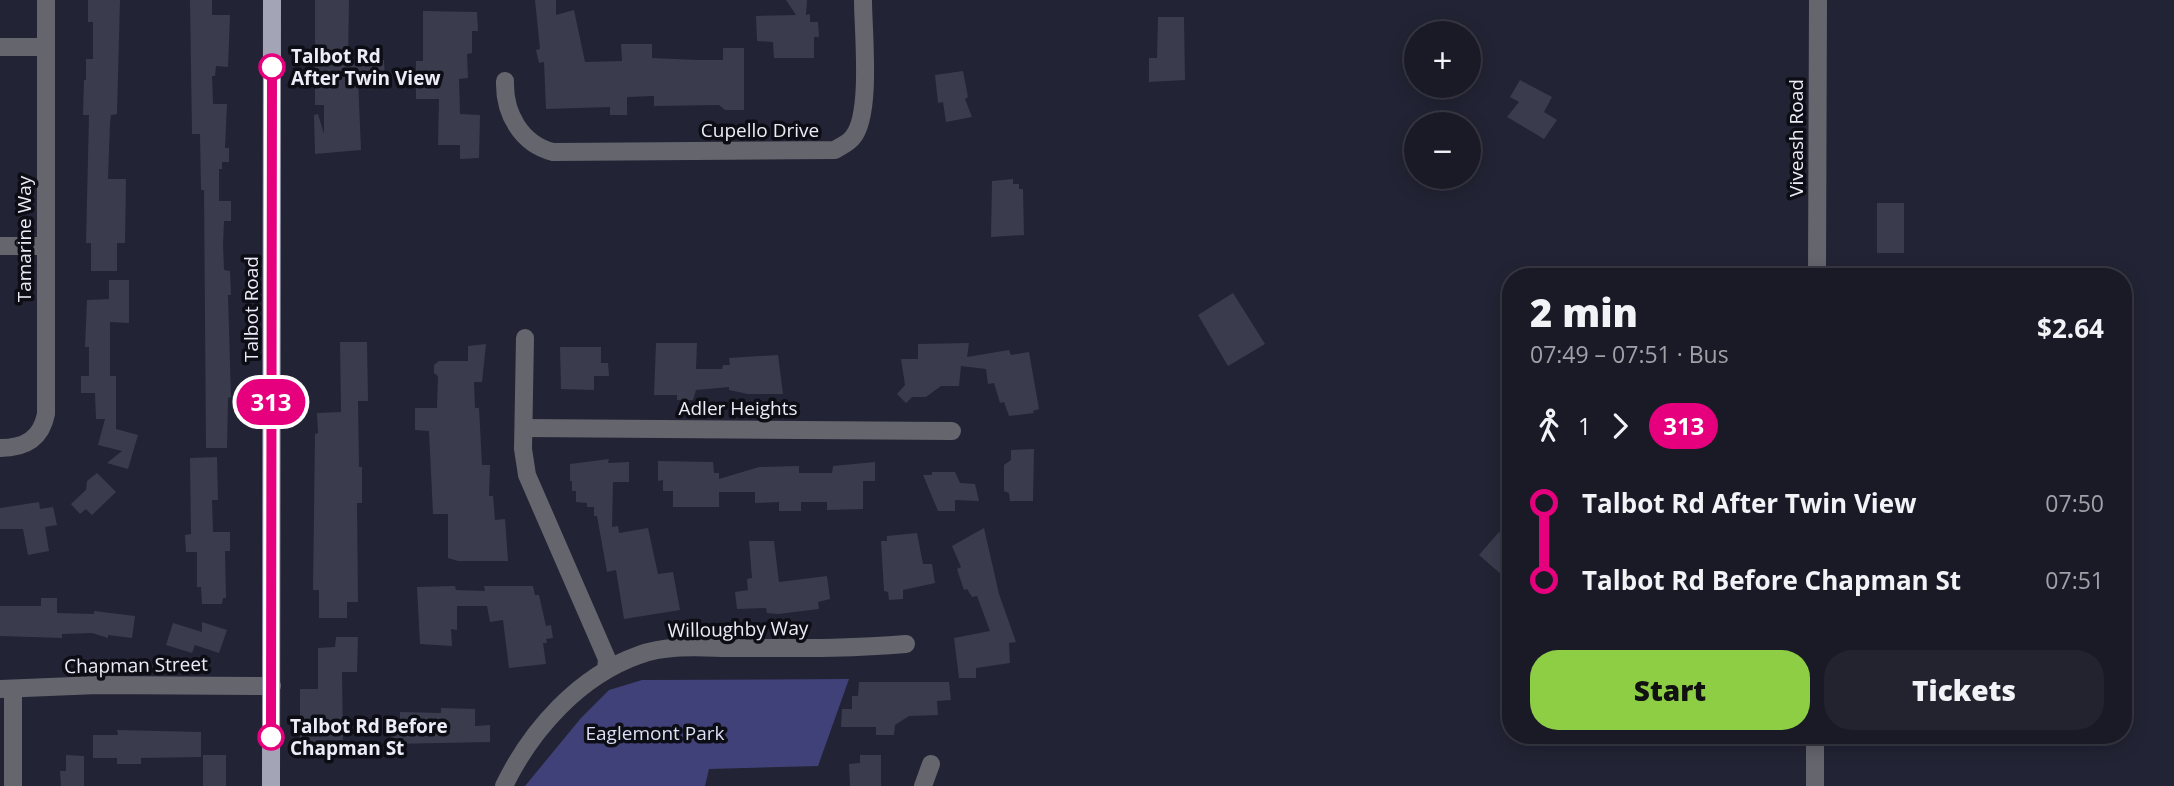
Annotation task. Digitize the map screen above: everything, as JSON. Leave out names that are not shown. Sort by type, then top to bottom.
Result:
[{"type":"main road","name":"Talbot Road","points":[[271,786],[272,0]]},
{"type":"street","name":"Tamarine Way","points":[[0,448],[24,444],[36,438],[43,428],[46,0]]},
{"type":"street","name":"Cupello Drive","points":[[505,81],[507,107],[527,140],[553,152],[835,150],[854,137],[860,124],[863,102],[863,0]]},
{"type":"street","name":"Viveash Road","points":[[1817,268],[1818,0]]},
{"type":"street","points":[[0,47],[46,47]]},
{"type":"street","points":[[0,246],[44,246]]},
{"type":"street","points":[[525,338],[523,449],[527,475],[607,659],[606,670]]},
{"type":"street","name":"Adler Heights","points":[[524,428],[952,431]]},
{"type":"street","name":"Willoughby Way","points":[[504,786],[548,716],[606,670],[640,654],[684,648],[864,648],[906,643]]},
{"type":"street","name":"Chapman Street","points":[[6,689],[98,685],[272,686]]},
{"type":"street","points":[[6,689],[13,786]]},
{"type":"street","points":[[1815,744],[1815,786]]},
{"type":"street","points":[[923,786],[931,764]]},
{"type":"green space","name":"Eaglemont Park","points":[[849,679],[818,766],[709,769],[705,786],[525,786],[581,718],[609,690],[642,680]]},
{"type":"building","points":[[88,0],[120,0],[117,114],[111,115],[108,179],[126,179],[125,243],[117,243],[117,271],[91,271],[91,243],[86,243],[89,115],[83,115],[84,80],[86,59],[93,59],[93,22],[88,22]]},
{"type":"building","points":[[190,0],[212,0],[212,15],[230,15],[228,67],[216,66],[215,76],[212,76],[213,104],[227,104],[225,148],[229,148],[229,162],[222,162],[222,169],[219,169],[219,201],[231,201],[231,221],[224,221],[223,245],[224,270],[230,271],[231,295],[228,295],[231,397],[228,398],[227,448],[206,448],[204,190],[201,190],[200,134],[192,134]]},
{"type":"building","points":[[315,0],[349,0],[348,60],[384,60],[385,79],[358,79],[361,150],[315,154],[314,115],[318,114],[324,134],[324,105],[315,105]]},
{"type":"building","points":[[535,0],[556,0],[556,15],[574,10],[585,62],[622,61],[621,44],[652,44],[652,58],[698,60],[723,60],[723,48],[744,48],[744,110],[725,110],[719,105],[654,106],[654,96],[627,97],[627,115],[610,115],[610,107],[546,109],[544,62],[539,63],[536,50],[540,49]]},
{"type":"building","points":[[786,0],[807,0],[806,15],[810,14],[810,22],[818,22],[819,37],[814,37],[814,58],[774,58],[773,42],[757,41],[756,16],[796,15]]},
{"type":"building","points":[[423,11],[477,12],[478,31],[472,31],[472,53],[467,54],[468,78],[459,79],[460,114],[480,115],[479,158],[460,159],[460,145],[438,145],[439,99],[416,99],[416,61],[423,61]]},
{"type":"building","points":[[1158,17],[1184,17],[1185,80],[1149,82],[1149,58],[1157,58]]},
{"type":"building","points":[[963,71],[968,97],[965,99],[972,117],[946,122],[943,102],[938,103],[935,75]]},
{"type":"building","points":[[1520,80],[1552,97],[1544,112],[1557,120],[1544,139],[1507,117],[1519,102],[1510,97]]},
{"type":"building","points":[[1013,179],[1013,184],[1019,184],[1019,189],[1023,189],[1024,235],[991,237],[992,181]]},
{"type":"building","points":[[1877,203],[1904,203],[1904,253],[1877,253]]},
{"type":"building","points":[[109,280],[129,280],[129,323],[110,322],[110,376],[116,376],[116,429],[138,435],[128,469],[107,463],[122,451],[98,445],[105,419],[96,419],[95,393],[81,393],[81,376],[89,376],[89,347],[85,347],[87,300],[109,299]]},
{"type":"building","points":[[1233,293],[1265,344],[1228,366],[1198,315]]},
{"type":"building","points":[[340,342],[367,342],[368,401],[358,401],[362,503],[357,503],[358,602],[347,602],[347,618],[319,618],[319,590],[313,590],[315,434],[318,433],[317,413],[341,412]]},
{"type":"building","points":[[656,343],[697,343],[696,369],[722,369],[723,365],[730,365],[729,358],[778,355],[783,394],[748,394],[729,390],[729,387],[696,390],[693,400],[677,400],[677,395],[654,395]]},
{"type":"building","points":[[969,343],[967,357],[1009,350],[1011,355],[1029,352],[1039,409],[1033,411],[1034,413],[1009,416],[1004,402],[1000,403],[994,383],[988,384],[986,369],[961,366],[959,386],[941,386],[926,397],[912,397],[906,403],[897,394],[905,385],[901,359],[918,359],[918,344]]},
{"type":"building","points":[[486,344],[482,382],[474,382],[475,408],[479,408],[482,465],[490,465],[489,496],[493,496],[495,520],[505,519],[508,561],[458,561],[448,558],[448,514],[433,514],[429,431],[415,430],[415,408],[437,408],[438,376],[434,373],[434,365],[439,361],[468,361],[468,346]]},
{"type":"building","points":[[560,347],[601,347],[601,363],[608,363],[609,376],[594,376],[594,390],[561,389]]},
{"type":"building","points":[[1034,449],[1033,501],[1010,501],[1009,493],[1004,491],[1004,465],[1011,460],[1011,450]]},
{"type":"building","points":[[217,457],[218,500],[212,500],[213,532],[230,532],[230,551],[225,551],[226,598],[223,598],[222,604],[202,604],[201,587],[197,587],[197,552],[186,552],[185,535],[191,534],[190,458]]},
{"type":"building","points":[[609,459],[608,463],[629,462],[629,482],[613,482],[612,527],[618,526],[619,533],[648,528],[658,574],[673,572],[680,610],[624,619],[616,570],[607,572],[594,507],[576,502],[576,491],[572,491],[570,481],[570,464]]},
{"type":"building","points":[[658,461],[713,462],[714,473],[719,473],[719,479],[759,467],[799,466],[799,473],[832,473],[833,466],[875,462],[875,481],[863,481],[863,509],[827,510],[827,502],[801,502],[801,511],[779,511],[779,502],[755,503],[755,492],[719,492],[719,507],[673,507],[673,491],[663,491],[663,480],[658,481]]},
{"type":"building","points":[[932,472],[955,472],[960,483],[975,484],[979,501],[955,500],[955,511],[938,511],[923,475],[932,475]]},
{"type":"building","points":[[97,473],[116,492],[92,515],[86,509],[80,514],[71,504],[86,490],[87,481]]},
{"type":"building","points":[[39,502],[40,509],[53,507],[57,525],[45,527],[49,551],[28,555],[23,529],[0,529],[0,508]]},
{"type":"building","points":[[984,528],[999,594],[1016,642],[1009,643],[1010,663],[976,668],[976,678],[959,678],[954,638],[990,631],[977,596],[972,597],[967,589],[964,590],[957,569],[961,567],[952,546]]},
{"type":"building","points":[[1499,532],[1502,534],[1502,575],[1479,555]]},
{"type":"building","points":[[917,533],[923,564],[932,564],[935,583],[903,590],[903,599],[889,600],[888,592],[884,591],[881,541],[887,541],[887,536]]},
{"type":"building","points":[[749,541],[774,541],[779,582],[827,576],[830,599],[818,602],[819,609],[778,614],[767,613],[766,608],[737,609],[735,592],[748,590],[747,579],[752,578]]},
{"type":"building","points":[[455,586],[456,590],[485,591],[484,586],[533,586],[535,595],[539,595],[546,626],[551,625],[553,638],[546,639],[547,643],[543,643],[546,664],[509,668],[503,620],[490,622],[487,606],[457,606],[457,630],[451,629],[452,646],[420,644],[417,587]]},
{"type":"building","points":[[41,598],[57,598],[57,613],[94,614],[94,611],[135,616],[132,638],[108,635],[108,638],[92,633],[62,634],[62,638],[0,636],[0,606],[41,606]]},
{"type":"building","points":[[202,622],[227,630],[219,653],[195,645],[192,653],[166,645],[173,623],[202,632]]},
{"type":"building","points":[[336,637],[358,637],[357,672],[342,672],[343,740],[316,740],[315,748],[300,748],[300,689],[318,689],[318,648],[335,647]]},
{"type":"building","points":[[859,682],[949,682],[951,700],[937,701],[938,715],[909,716],[895,725],[894,735],[876,735],[876,727],[841,727],[842,709],[852,709],[852,696],[858,696]]},
{"type":"building","points":[[441,708],[475,709],[475,726],[490,725],[490,742],[390,744],[391,729],[400,729],[400,712],[441,713]]},
{"type":"building","points":[[117,730],[201,732],[201,757],[141,758],[141,764],[117,764],[117,758],[93,758],[93,735],[118,735]]},
{"type":"building","points":[[66,755],[84,756],[84,786],[61,786],[60,771],[66,771]]},
{"type":"building","points":[[203,755],[226,755],[226,786],[203,786]]},
{"type":"building","points":[[860,755],[881,755],[881,786],[850,786],[849,764],[860,763]]},
{"type":"bus line","name":"313","points":[[271,737],[272,67]]},
{"type":"place","name":"Talbot Rd After Twin View","points":[[272,67]]},
{"type":"place","name":"Talbot Rd Before Chapman St","points":[[271,737]]}]
